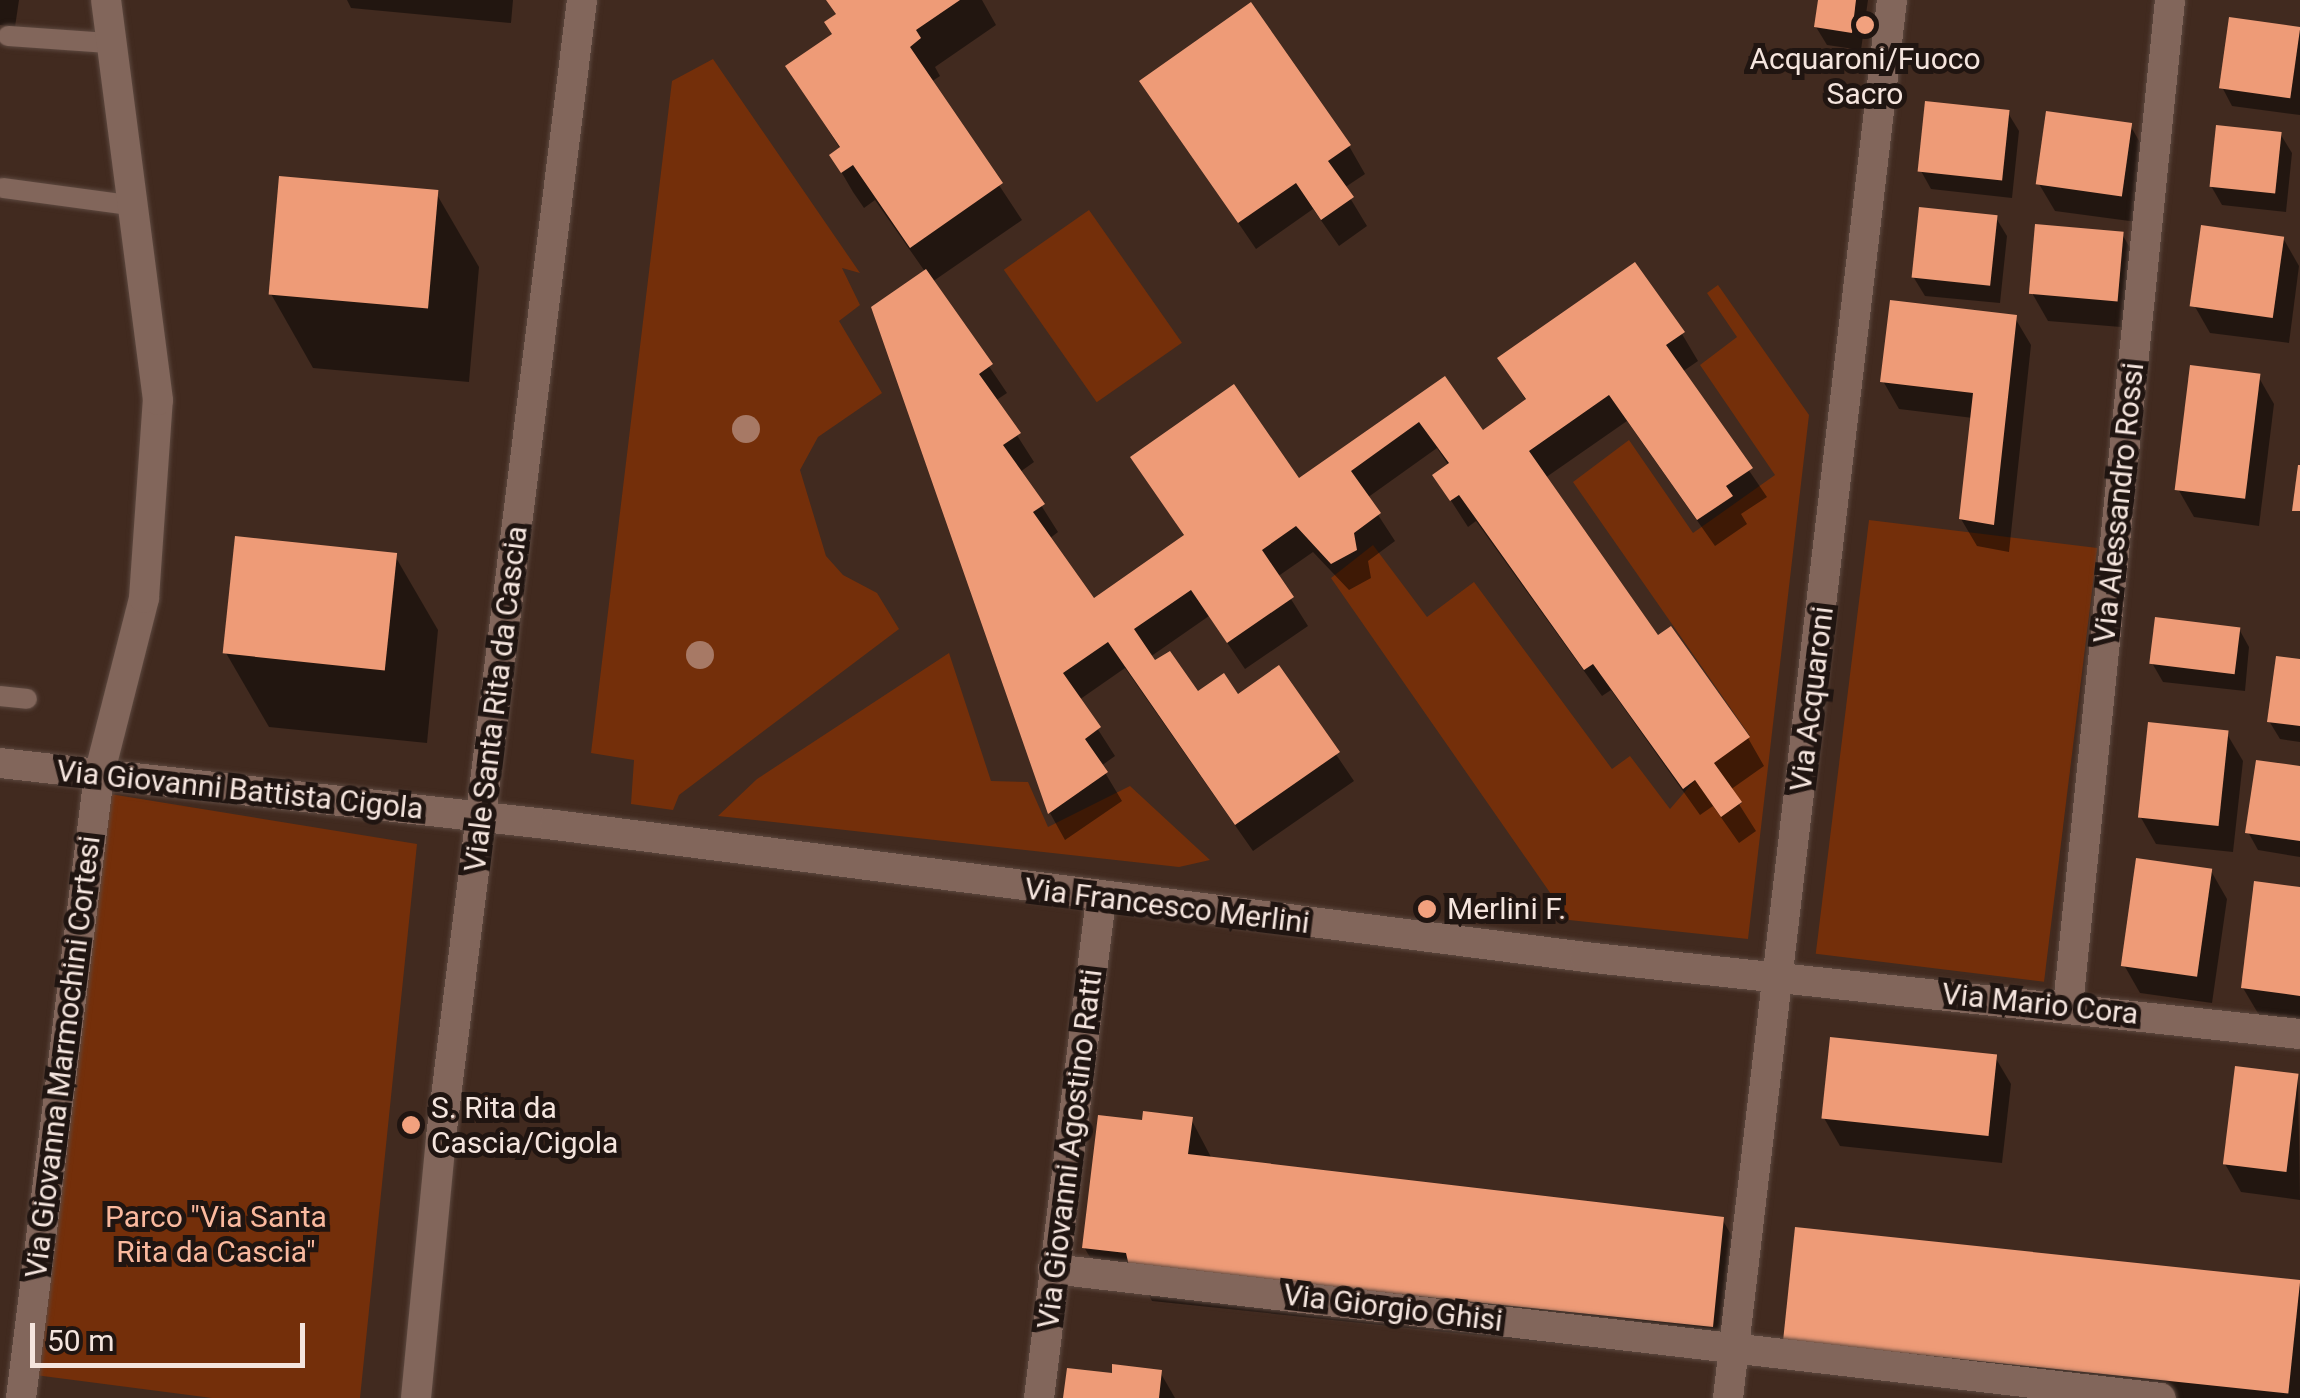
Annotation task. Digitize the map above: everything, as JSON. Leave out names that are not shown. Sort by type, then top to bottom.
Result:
[{"type":"street","name":"Via Giovanna Marmochini Cortesi","points":[[21,1398],[99,775],[144,598],[158,400],[129,204],[106,0]]},
{"type":"street","name":"Viale Santa Rita da Cascia","points":[[416,1398],[479,816],[582,0]]},
{"type":"street","name":"Via Acquaroni","points":[[1728,1398],[1892,0]]},
{"type":"street","name":"Via Alessandro Rossi","points":[[2068,1006],[2170,0]]},
{"type":"street","name":"Via Giovanni Battista Cigola","points":[[0,763],[555,825]]},
{"type":"street","name":"Via Francesco Merlini","points":[[555,825],[1101,899],[1780,975]]},
{"type":"street","name":"Via Giovanni Agostino Ratti","points":[[1040,1398],[1101,899]]},
{"type":"street","name":"Via Mario Cora","points":[[1780,975],[2300,1034]]},
{"type":"street","name":"Via Giorgio Ghisi","points":[[1053,1269],[2161,1398]]},
{"type":"lane","points":[[8,36],[109,43]]},
{"type":"lane","points":[[3,188],[129,204]]},
{"type":"lane","points":[[0,696],[27,699]]},
{"type":"green space","points":[[713,59],[860,273],[842,268],[860,305],[839,321],[882,393],[818,437],[800,470],[826,556],[843,575],[877,593],[899,629],[679,795],[673,810],[631,804],[634,760],[591,753],[672,81]]},
{"type":"green space","points":[[1089,210],[1182,343],[1097,402],[1004,270]]},
{"type":"green space","points":[[1718,285],[1809,415],[1748,939],[1569,920],[1331,578],[1373,545],[1427,617],[1474,582],[1612,769],[1630,756],[1670,809],[1695,780],[1721,816],[1742,803],[1714,763],[1750,736],[1573,482],[1629,440],[1693,533],[1775,475],[1700,365],[1737,337],[1707,293]]},
{"type":"green space","points":[[1869,520],[2097,548],[2044,982],[1816,954]]},
{"type":"green space","points":[[949,653],[991,781],[1028,782],[1048,827],[1130,786],[1210,860],[1179,867],[718,816],[757,779]]},
{"type":"green space","name":"Parco \"Via Santa Rita da Cascia\"","points":[[110,794],[417,844],[360,1398],[212,1398],[35,1375]]},
{"type":"building","points":[[826,0],[960,0],[916,30],[921,38],[910,47],[1003,183],[910,248],[853,165],[841,173],[829,155],[840,147],[785,66],[832,34],[824,22],[836,14]]},
{"type":"building","points":[[1818,0],[1856,0],[1852,33],[1814,27]]},
{"type":"building","points":[[1251,2],[1351,145],[1328,161],[1354,197],[1321,220],[1296,183],[1238,223],[1139,81]]},
{"type":"building","points":[[2229,17],[2300,27],[2290,98],[2219,88]]},
{"type":"building","points":[[1925,101],[2010,110],[2002,180],[1918,172]]},
{"type":"building","points":[[2046,111],[2132,123],[2122,196],[2036,184]]},
{"type":"building","points":[[2216,125],[2282,132],[2275,194],[2210,187]]},
{"type":"building","points":[[279,176],[438,190],[428,308],[269,295]]},
{"type":"building","points":[[1919,207],[1998,215],[1990,286],[1912,278]]},
{"type":"building","points":[[2035,224],[2124,232],[2118,301],[2029,294]]},
{"type":"building","points":[[2201,225],[2284,237],[2273,318],[2190,306]]},
{"type":"building","points":[[1635,262],[1685,332],[1666,345],[1753,468],[1726,486],[1733,496],[1697,520],[1609,395],[1529,451],[1658,635],[1671,626],[1750,737],[1714,763],[1742,802],[1721,817],[1695,780],[1683,789],[1593,664],[1584,670],[1459,495],[1450,501],[1432,475],[1449,463],[1419,422],[1351,471],[1381,513],[1354,533],[1357,550],[1331,564],[1296,526],[1262,550],[1294,597],[1227,643],[1191,590],[1134,629],[1155,660],[1170,651],[1198,691],[1224,673],[1238,694],[1279,665],[1340,752],[1235,825],[1108,642],[1063,673],[1101,727],[1085,739],[1108,772],[1048,814],[871,307],[926,269],[993,364],[979,374],[1021,433],[1003,445],[1045,504],[1033,512],[1094,598],[1184,535],[1130,457],[1234,384],[1299,478],[1445,376],[1483,430],[1526,399],[1497,358]]},
{"type":"building","points":[[1890,300],[2017,315],[1994,525],[1959,519],[1973,393],[1880,382]]},
{"type":"building","points":[[2190,365],[2260,374],[2245,499],[2175,490]]},
{"type":"building","points":[[2298,465],[2300,511],[2292,511]]},
{"type":"building","points":[[235,536],[397,553],[385,670],[223,653]]},
{"type":"building","points":[[2155,617],[2240,627],[2235,674],[2149,664]]},
{"type":"building","points":[[2276,656],[2300,659],[2300,726],[2267,722]]},
{"type":"building","points":[[2148,722],[2229,730],[2219,826],[2138,817]]},
{"type":"building","points":[[2256,760],[2300,766],[2300,841],[2245,833]]},
{"type":"building","points":[[2136,858],[2212,869],[2197,977],[2121,966]]},
{"type":"building","points":[[2254,881],[2300,887],[2300,996],[2241,988]]},
{"type":"building","points":[[1830,1037],[1997,1055],[1989,1136],[1821,1119]]},
{"type":"building","points":[[2235,1066],[2299,1074],[2286,1172],[2223,1164]]},
{"type":"building","points":[[1143,1111],[1193,1117],[1188,1154],[1724,1217],[1713,1327],[1129,1266],[1126,1253],[1082,1248],[1098,1115],[1142,1120]]},
{"type":"building","points":[[1795,1227],[2300,1280],[2288,1393],[1783,1340]]},
{"type":"building","points":[[1112,1364],[1162,1370],[1159,1398],[1063,1398],[1067,1368],[1112,1373]]},
{"type":"place","name":"Acquaroni/Fuoco Sacro","points":[[1865,25]]},
{"type":"place","name":"Merlini F.","points":[[1427,909]]},
{"type":"place","name":"S. Rita da Cascia/Cigola","points":[[411,1125]]}]
